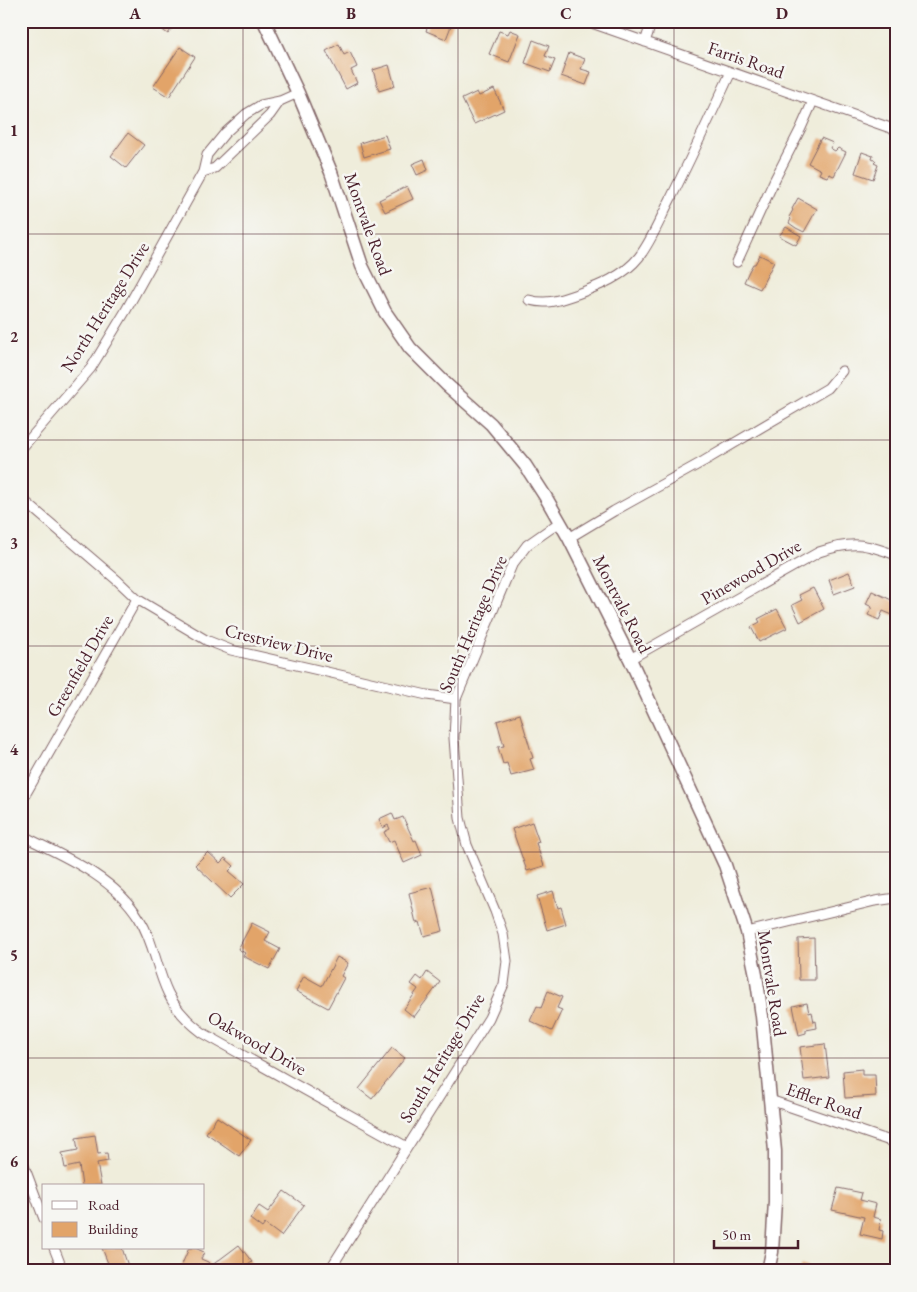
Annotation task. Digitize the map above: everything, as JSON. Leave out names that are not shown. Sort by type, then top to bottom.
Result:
[{"type":"main road","name":"Montvale Road","points":[[264,21],[298,93],[331,172],[362,266],[385,312],[410,348],[447,386],[490,424],[525,465],[545,496],[569,538],[630,659],[725,865],[747,932],[762,1016],[775,1151],[775,1201],[772,1252],[768,1271]]},
{"type":"street","name":"Farris Road","points":[[586,21],[896,130]]},
{"type":"street","points":[[646,42],[652,21]]},
{"type":"street","points":[[529,300],[539,303],[556,301],[594,288],[619,275],[638,258],[650,239],[730,72]]},
{"type":"street","name":"North Heritage Drive","points":[[21,449],[91,368],[125,312],[203,172],[207,155],[224,133],[246,114],[261,105],[280,101],[298,93]]},
{"type":"street","name":"North Heritage Drive","points":[[203,172],[215,168],[270,115],[280,101]]},
{"type":"street","points":[[736,262],[813,101]]},
{"type":"street","points":[[569,538],[828,388],[842,371]]},
{"type":"street","name":"Crestview Drive","points":[[21,498],[137,599],[206,640],[230,650],[427,695],[456,699]]},
{"type":"street","name":"South Heritage Drive","points":[[329,1271],[489,1018],[504,984],[507,961],[503,934],[467,845],[460,818],[454,738],[456,699],[512,565],[527,545],[560,522]]},
{"type":"street","name":"Pinewood Drive","points":[[630,659],[820,552],[840,545],[863,544],[896,555]]},
{"type":"street","name":"Greenfield Drive","points":[[21,802],[137,599]]},
{"type":"street","name":"Oakwood Drive","points":[[21,835],[76,862],[105,882],[127,901],[139,919],[152,946],[168,994],[187,1020],[203,1033],[407,1147]]},
{"type":"street","points":[[747,932],[876,901],[896,898]]},
{"type":"street","name":"Effler Road","points":[[770,1100],[896,1143]]},
{"type":"street","points":[[21,1158],[42,1214]]},
{"type":"street","points":[[55,1250],[63,1271]]},
{"type":"building","points":[[160,21],[171,21],[175,24],[168,34],[157,26]]},
{"type":"building","points":[[430,21],[453,21],[446,39],[426,31]]},
{"type":"building","points":[[510,30],[520,34],[509,62],[489,54],[499,31],[508,34]]},
{"type":"building","points":[[533,40],[549,46],[545,56],[555,60],[550,72],[525,63]]},
{"type":"building","points":[[339,44],[344,55],[350,52],[357,67],[351,70],[357,83],[346,89],[326,51]]},
{"type":"building","points":[[180,47],[195,57],[169,97],[153,87]]},
{"type":"building","points":[[569,53],[585,59],[581,69],[591,72],[586,85],[561,76]]},
{"type":"building","points":[[389,65],[395,86],[379,91],[373,70]]},
{"type":"building","points":[[494,89],[504,110],[474,124],[462,99],[477,92],[479,96]]},
{"type":"building","points":[[128,133],[144,145],[126,168],[111,156]]},
{"type":"building","points":[[385,135],[390,149],[364,157],[360,143]]},
{"type":"building","points":[[821,138],[833,143],[830,148],[835,151],[838,148],[846,152],[834,176],[829,174],[827,177],[819,174],[821,170],[808,163]]},
{"type":"building","points":[[862,152],[873,156],[872,159],[876,161],[874,163],[878,165],[873,179],[855,173]]},
{"type":"building","points":[[424,159],[428,170],[417,175],[412,164]]},
{"type":"building","points":[[407,186],[413,199],[385,212],[379,200]]},
{"type":"building","points":[[798,198],[817,209],[804,232],[789,223],[791,219],[789,217]]},
{"type":"building","points":[[786,227],[801,236],[796,245],[779,236]]},
{"type":"building","points":[[760,255],[774,262],[760,289],[744,282]]},
{"type":"building","points":[[849,572],[855,586],[834,594],[829,580]]},
{"type":"building","points":[[813,588],[824,609],[800,622],[792,605],[802,600],[799,595]]},
{"type":"building","points":[[872,591],[896,602],[895,616],[883,611],[879,620],[868,615],[872,607],[866,604]]},
{"type":"building","points":[[777,609],[787,628],[759,642],[751,627],[760,622],[758,619]]},
{"type":"building","points":[[520,714],[533,758],[530,759],[534,770],[511,776],[507,763],[503,764],[498,747],[504,746],[497,721]]},
{"type":"building","points":[[392,813],[395,820],[403,817],[422,855],[404,863],[394,840],[389,842],[384,832],[390,829],[388,825],[383,828],[379,819]]},
{"type":"building","points":[[532,822],[539,842],[536,843],[544,866],[527,871],[512,829]]},
{"type":"building","points":[[208,852],[220,863],[225,858],[234,866],[229,871],[244,884],[230,898],[195,865]]},
{"type":"building","points":[[432,887],[443,931],[424,936],[420,922],[416,923],[409,893]]},
{"type":"building","points":[[553,891],[558,908],[561,907],[566,924],[547,930],[537,896]]},
{"type":"building","points":[[252,923],[270,932],[265,941],[280,949],[269,969],[243,956],[245,953],[238,949]]},
{"type":"building","points":[[814,938],[815,980],[799,980],[798,939]]},
{"type":"building","points":[[337,957],[348,963],[341,976],[344,978],[328,1008],[296,991],[304,976],[322,986]]},
{"type":"building","points":[[427,972],[440,982],[414,1017],[404,1009],[418,989],[411,984],[417,976],[422,980]]},
{"type":"building","points":[[548,991],[562,997],[557,1008],[562,1010],[552,1031],[530,1021],[537,1006],[541,1008]]},
{"type":"building","points":[[807,1003],[809,1013],[812,1012],[817,1028],[806,1030],[806,1033],[799,1035],[793,1006]]},
{"type":"building","points":[[825,1044],[829,1077],[804,1080],[800,1047]]},
{"type":"building","points":[[392,1048],[405,1058],[372,1099],[359,1089]]},
{"type":"building","points":[[862,1069],[862,1075],[875,1075],[876,1096],[845,1098],[843,1071]]},
{"type":"building","points":[[217,1117],[251,1140],[239,1156],[206,1133]]},
{"type":"building","points":[[95,1135],[98,1154],[107,1153],[108,1161],[97,1163],[101,1184],[82,1184],[79,1165],[65,1168],[62,1153],[78,1150],[76,1138]]},
{"type":"building","points":[[838,1188],[862,1193],[860,1200],[876,1204],[873,1217],[881,1219],[879,1230],[883,1231],[882,1239],[860,1234],[864,1217],[832,1210]]},
{"type":"building","points":[[284,1191],[304,1205],[281,1236],[265,1224],[262,1228],[250,1219],[259,1206],[268,1212]]},
{"type":"building","points":[[239,1245],[252,1262],[240,1271],[179,1271],[188,1250],[204,1252],[201,1259],[208,1262],[211,1266]]},
{"type":"building","points":[[103,1250],[123,1250],[129,1269],[111,1271]]},
{"type":"building","points":[[802,1264],[820,1271],[800,1271]]}]
